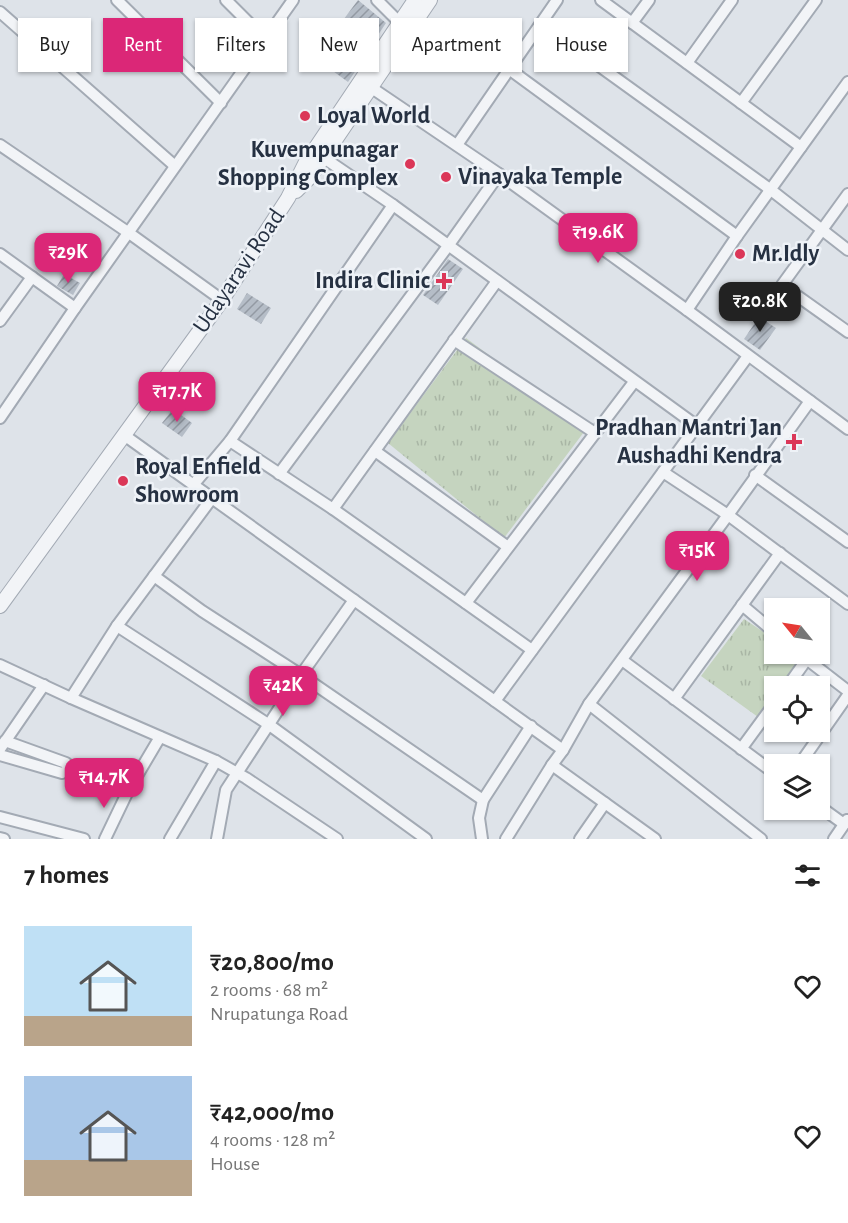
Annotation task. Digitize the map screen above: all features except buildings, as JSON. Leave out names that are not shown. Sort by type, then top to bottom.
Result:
[{"type":"street","points":[[117,0],[221,103]]},
{"type":"street","points":[[226,0],[244,18]]},
{"type":"street","points":[[280,18],[293,0]]},
{"type":"street","points":[[377,0],[394,18]]},
{"type":"street","name":"Udayaravi Road","points":[[408,18],[415,0]]},
{"type":"street","name":"Udayaravi Road","points":[[413,18],[430,0]]},
{"type":"street","points":[[545,18],[557,0]]},
{"type":"street","points":[[601,0],[801,147]]},
{"type":"street","points":[[632,23],[650,0]]},
{"type":"street","points":[[687,63],[732,0]]},
{"type":"street","points":[[741,103],[816,0]]},
{"type":"street","points":[[0,12],[175,166]]},
{"type":"street","points":[[522,52],[534,34]]},
{"type":"street","name":"Udayaravi Road","points":[[0,606],[222,300],[288,198],[305,164],[391,47]]},
{"type":"street","points":[[0,418],[242,72]]},
{"type":"street","points":[[457,145],[508,72]]},
{"type":"street","points":[[514,72],[737,236]]},
{"type":"street","points":[[608,72],[771,190],[848,250]]},
{"type":"street","points":[[687,310],[737,236],[848,82]]},
{"type":"street","points":[[366,84],[499,174],[848,429]]},
{"type":"street","name":"Udayaravi Road","points":[[288,198],[310,177],[324,158],[366,84]]},
{"type":"street","points":[[0,145],[222,300]]},
{"type":"street","points":[[324,158],[393,205],[697,426]]},
{"type":"street","points":[[279,474],[499,174]]},
{"type":"street","points":[[848,194],[782,285],[848,332]]},
{"type":"street","points":[[193,485],[230,441],[393,205]]},
{"type":"street","points":[[0,254],[75,308]]},
{"type":"street","points":[[0,321],[32,277]]},
{"type":"street","points":[[333,509],[496,281]]},
{"type":"street","points":[[454,340],[595,433]]},
{"type":"street","points":[[495,701],[748,356]]},
{"type":"street","points":[[466,603],[634,382]]},
{"type":"street","points":[[506,839],[563,750],[589,704],[810,401]]},
{"type":"street","points":[[124,435],[563,750]]},
{"type":"street","points":[[230,441],[333,509],[532,650]]},
{"type":"street","points":[[375,450],[508,547]]},
{"type":"street","points":[[663,472],[728,515],[848,604]]},
{"type":"street","points":[[755,475],[848,542]]},
{"type":"street","points":[[71,698],[117,626],[212,498]]},
{"type":"street","points":[[674,699],[780,553]]},
{"type":"street","points":[[153,576],[483,800]]},
{"type":"street","points":[[218,839],[226,790],[301,675],[354,600]]},
{"type":"street","points":[[742,605],[764,624]]},
{"type":"street","points":[[117,626],[268,724],[426,839]]},
{"type":"street","points":[[621,660],[764,766]]},
{"type":"street","points":[[806,754],[848,693],[813,664]]},
{"type":"street","points":[[0,665],[216,761],[337,839]]},
{"type":"street","points":[[44,686],[3,745],[66,763],[69,768],[128,791]]},
{"type":"street","points":[[589,704],[761,839]]},
{"type":"street","points":[[741,749],[764,718]]},
{"type":"street","points":[[482,839],[479,818],[483,800],[531,726]]},
{"type":"street","points":[[105,839],[128,791],[160,737]]},
{"type":"street","points":[[0,755],[62,773],[69,768]]},
{"type":"street","points":[[170,839],[216,761]]},
{"type":"street","points":[[552,765],[605,803],[639,834],[655,839]]},
{"type":"street","points":[[580,839],[605,803]]},
{"type":"street","points":[[830,812],[846,821],[834,839]]},
{"type":"street","points":[[0,817],[84,839]]},
{"type":"street","points":[[0,838],[4,839]]},
{"type":"green space","points":[[466,338],[587,428],[504,538],[388,443]]},
{"type":"green space","points":[[744,619],[764,632],[764,664],[796,664],[788,676],[764,676],[764,709],[758,717],[701,676]]},
{"type":"place","name":"Loyal World","points":[[305,116]]},
{"type":"place","name":"Kuvempunagar Shopping Complex","points":[[410,164]]},
{"type":"place","name":"Vinayaka Temple","points":[[446,177]]},
{"type":"place","name":"Mr.Idly","points":[[740,254]]},
{"type":"place","name":"Indira Clinic","points":[[444,281]]},
{"type":"place","name":"Pradhan Mantri Jan Aushadhi Kendra","points":[[794,442]]},
{"type":"place","name":"Royal Enfield Showroom","points":[[123,481]]}]
